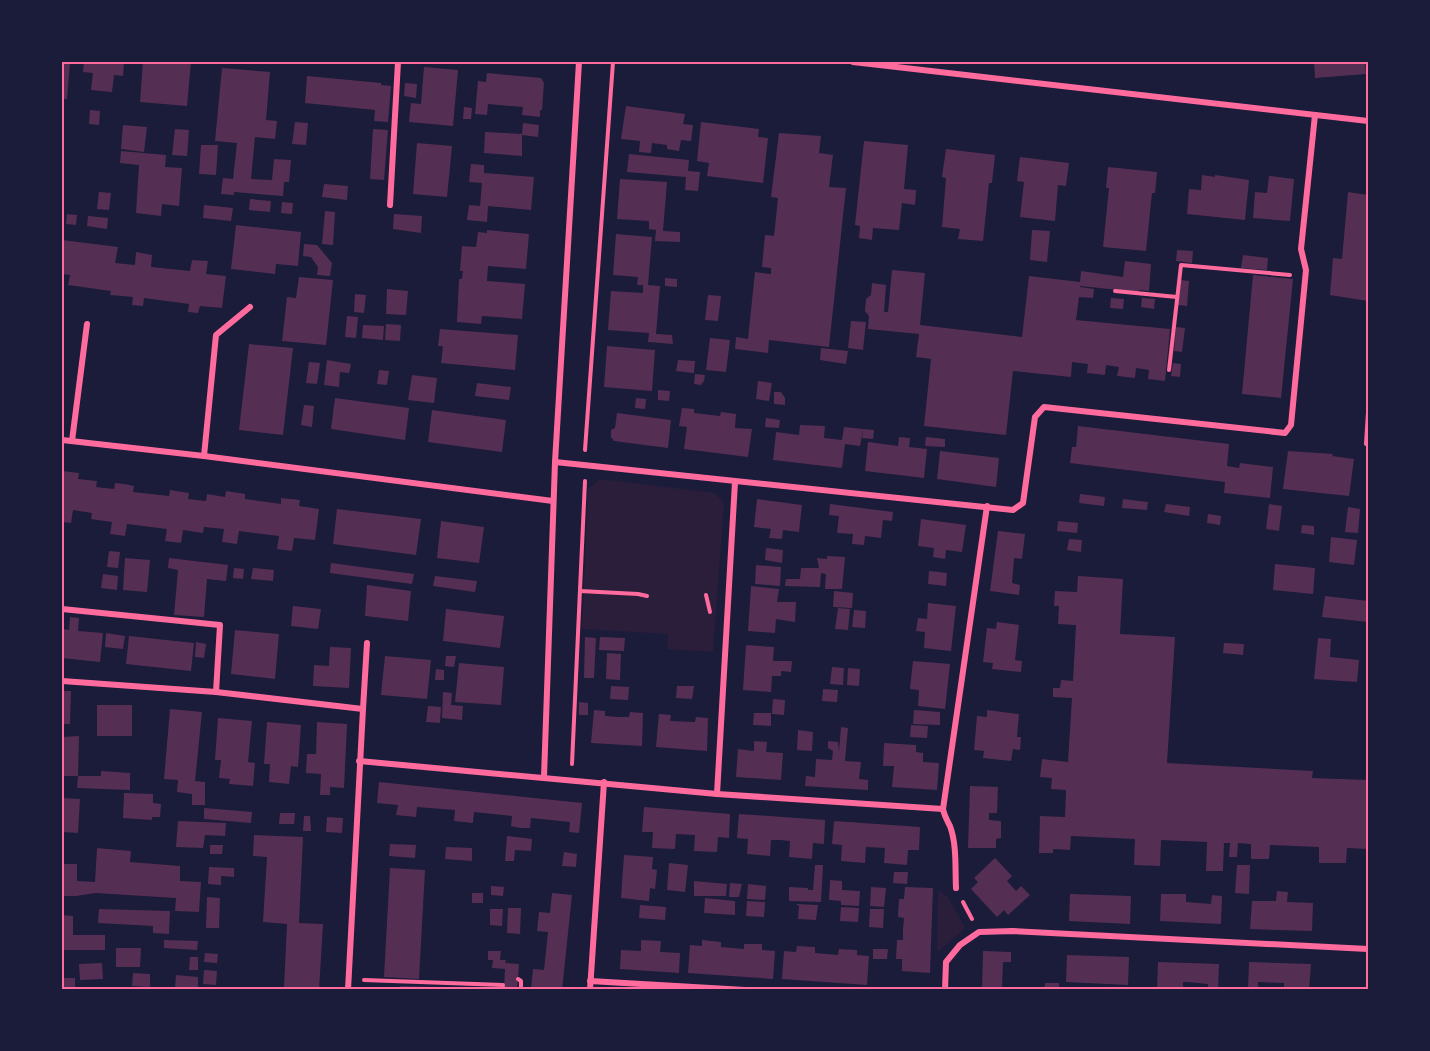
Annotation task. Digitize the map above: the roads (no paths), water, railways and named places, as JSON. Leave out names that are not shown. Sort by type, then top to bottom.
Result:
[{"type":"street","points":[[390,205],[398,62]]},
{"type":"street","points":[[544,777],[555,462],[579,62]]},
{"type":"street","points":[[853,62],[1368,121]]},
{"type":"street","points":[[555,462],[1013,510],[1023,503],[1035,417],[1044,407],[1285,433],[1291,425],[1306,270],[1301,249],[1315,115]]},
{"type":"street","points":[[204,456],[216,335],[250,307]]},
{"type":"street","points":[[72,441],[87,324]]},
{"type":"street","points":[[62,440],[554,501]]},
{"type":"street","points":[[717,794],[735,482]]},
{"type":"street","points":[[956,888],[954,847],[950,826],[944,817],[943,808],[987,506]]},
{"type":"street","points":[[62,609],[220,625],[216,692]]},
{"type":"street","points":[[348,990],[367,643]]},
{"type":"street","points":[[62,681],[216,692],[363,709]]},
{"type":"street","points":[[359,761],[717,794],[943,808]]},
{"type":"street","points":[[590,990],[604,782]]},
{"type":"street","points":[[945,990],[946,962],[960,945],[979,932],[1013,931],[1368,949]]},
{"type":"street","points":[[590,981],[745,990]]}]
